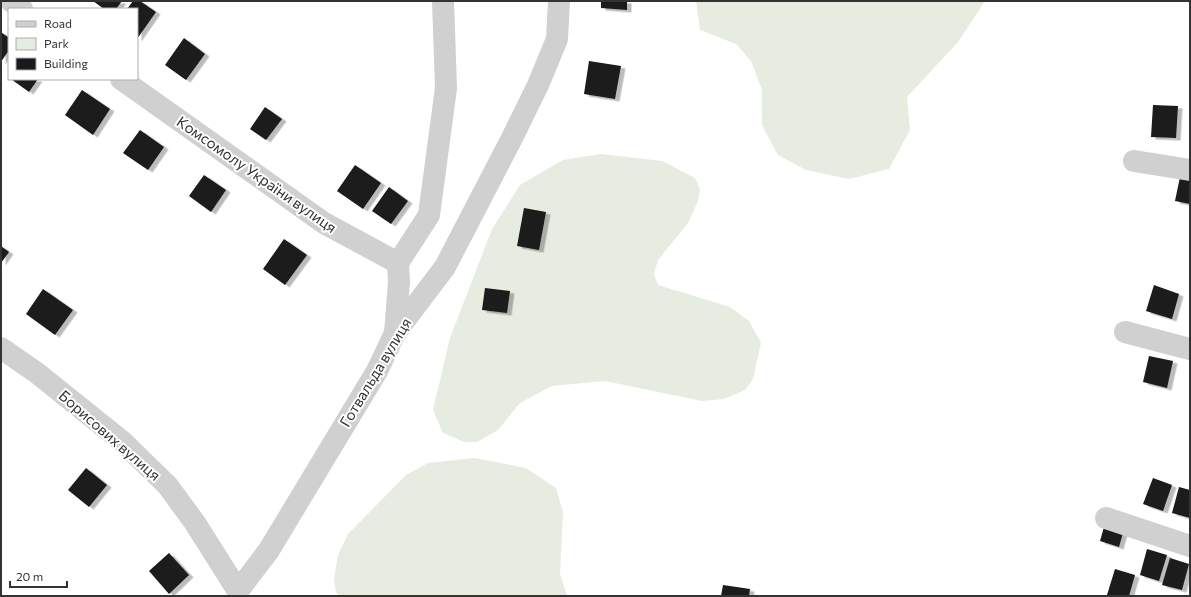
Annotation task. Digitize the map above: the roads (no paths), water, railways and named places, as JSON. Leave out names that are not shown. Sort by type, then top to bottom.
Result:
[{"type":"street","points":[[11,1],[21,8]]},
{"type":"street","points":[[395,333],[399,282],[398,263],[429,215],[446,88],[443,1]]},
{"type":"street","name":"Готвальда вулиця","points":[[216,557],[239,593],[269,550],[377,371],[395,333],[445,267],[512,138],[538,84],[557,38],[559,1]]},
{"type":"street","name":"Комсомолу України вулиця","points":[[122,80],[324,223],[398,263]]},
{"type":"street","points":[[1134,161],[1190,170]]},
{"type":"street","points":[[1125,332],[1190,349]]},
{"type":"street","name":"Борисових вулиця","points":[[1,348],[37,373],[123,442],[143,461],[168,486],[195,523],[216,557]]},
{"type":"street","points":[[1106,518],[1190,546]]}]
